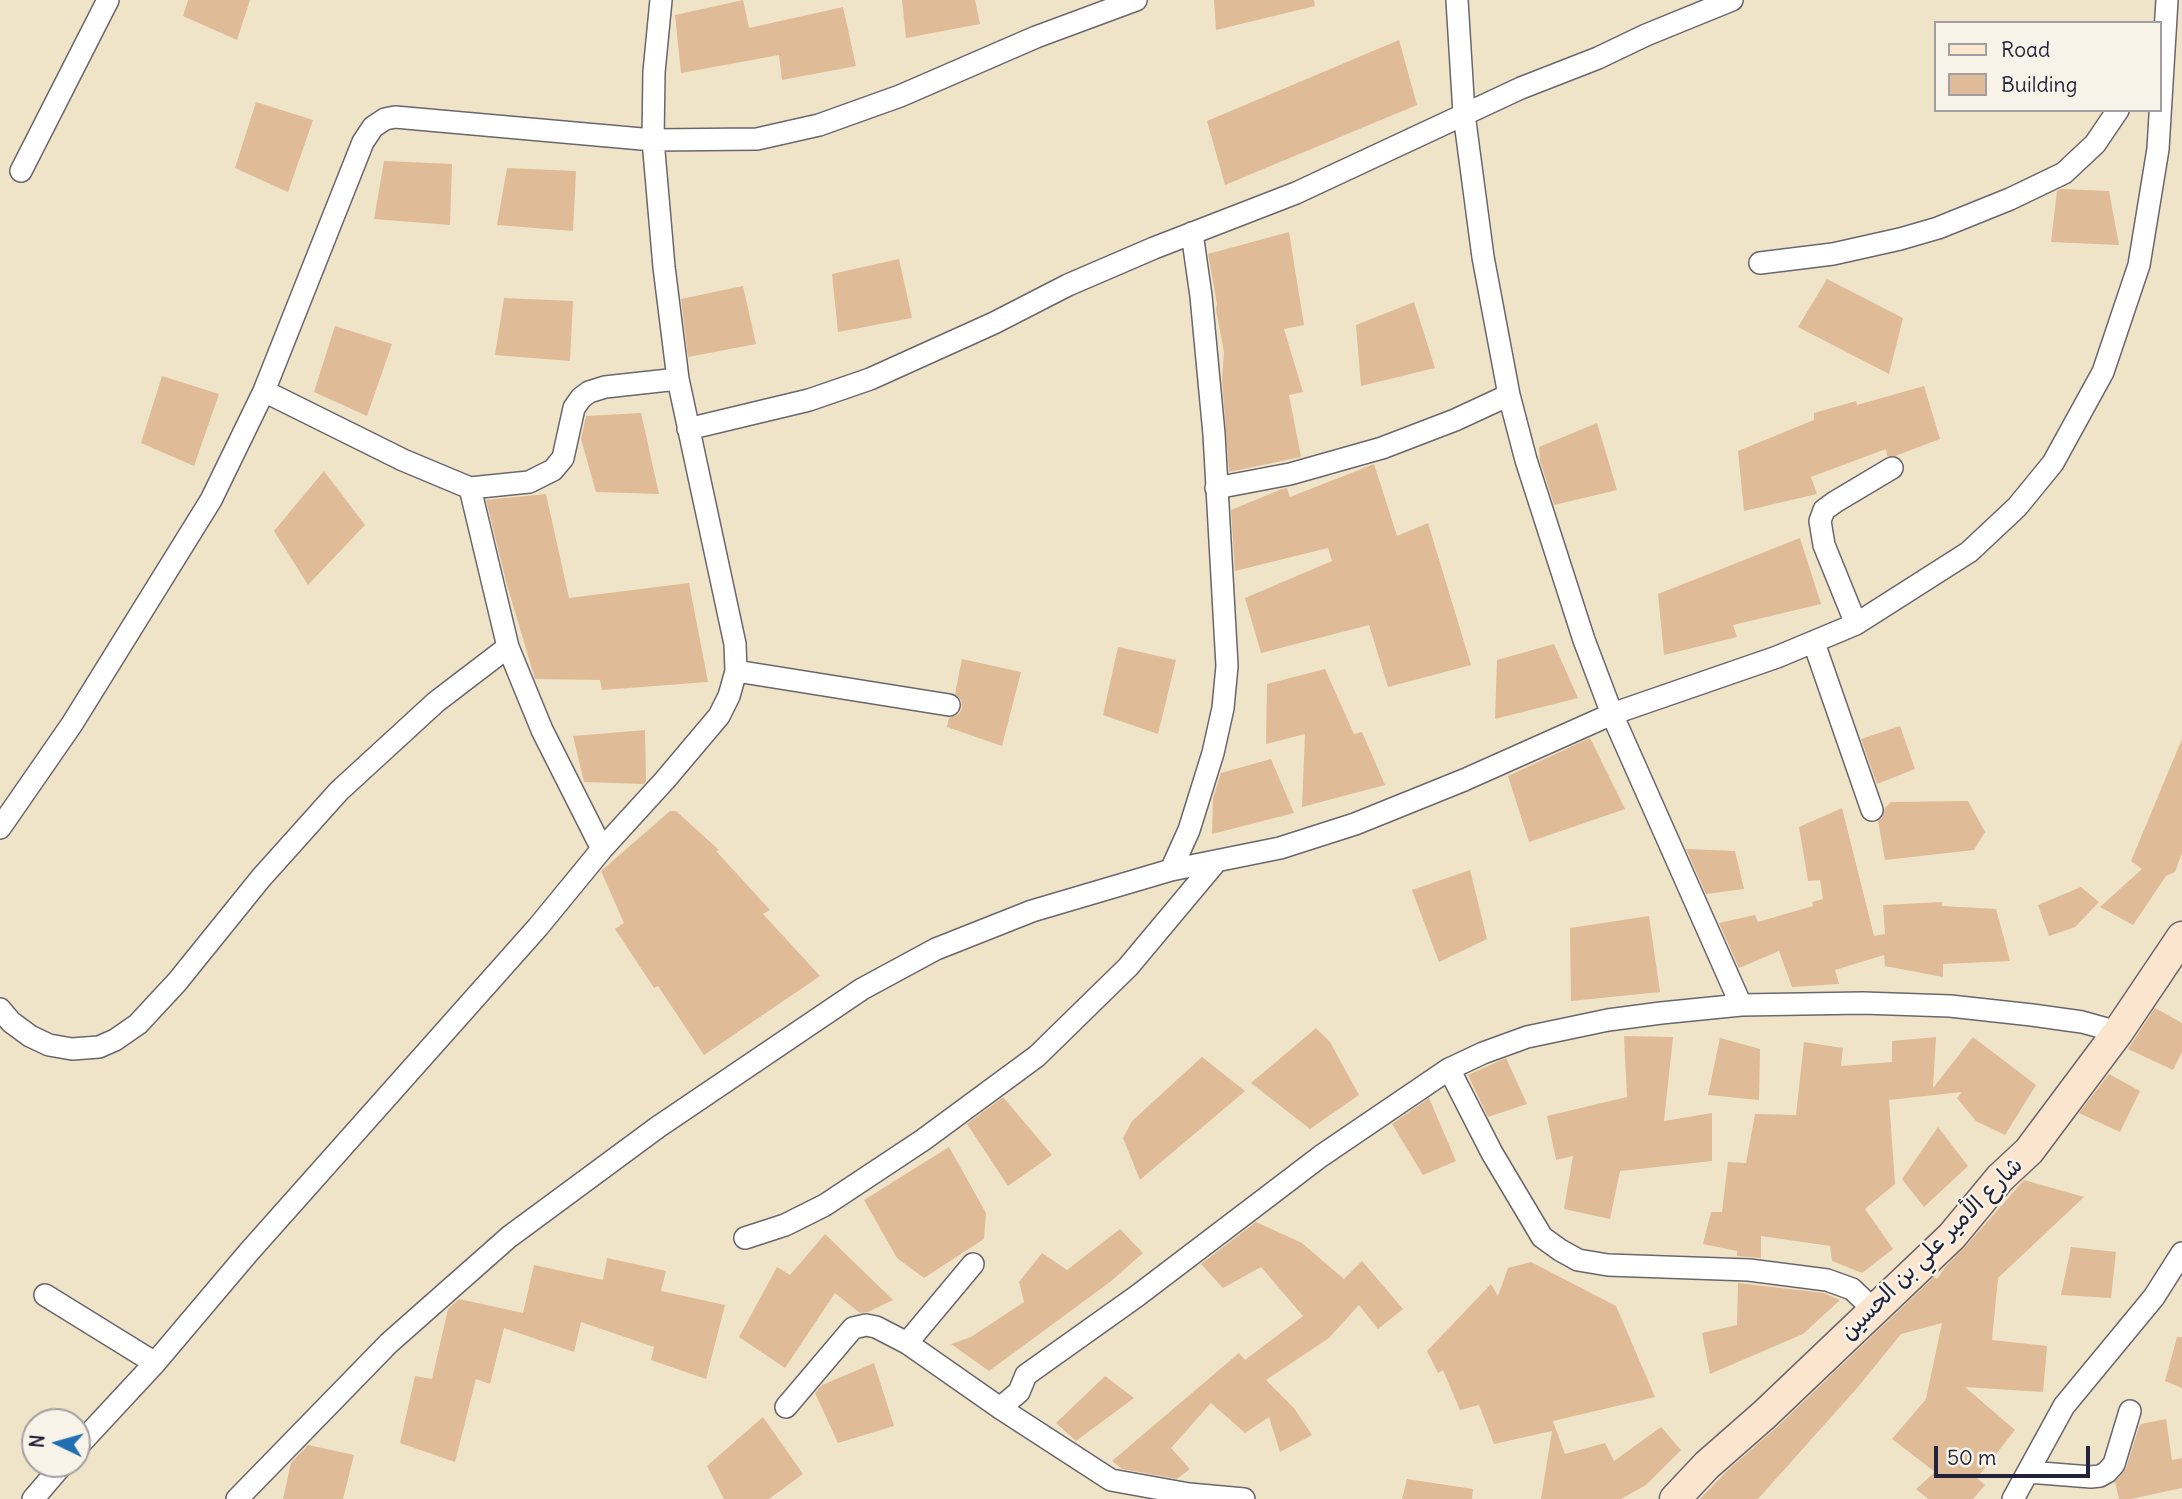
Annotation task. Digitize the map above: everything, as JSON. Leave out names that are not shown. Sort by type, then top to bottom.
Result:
[{"type":"street","points":[[21,171],[108,0]]},
{"type":"street","points":[[91,1432],[155,1363],[256,1243],[495,978],[602,849],[719,716],[729,696],[736,671],[735,644],[678,379],[664,267],[653,140],[654,72],[661,0]]},
{"type":"street","points":[[0,828],[72,724],[211,500],[264,391],[363,142],[373,127],[385,119],[396,117],[653,140],[757,139],[819,125],[900,96],[1036,37],[1136,0]]},
{"type":"street","points":[[1457,0],[1464,114],[1482,257],[1509,395],[1526,460],[1584,640],[1612,714],[1741,1005]]},
{"type":"street","points":[[688,429],[809,400],[870,379],[994,323],[1068,285],[1296,193],[1464,114],[1731,0]]},
{"type":"street","points":[[2161,81],[2164,13]]},
{"type":"street","points":[[1760,264],[1833,254],[1900,239],[1938,229],[2000,204],[2064,173],[2095,144],[2117,112]]},
{"type":"street","points":[[237,1499],[389,1343],[509,1237],[658,1127],[862,989],[936,949],[1032,911],[1171,870],[1280,848],[1355,824],[1464,780],[1612,714],[1814,643],[1856,624],[1969,552],[2017,508],[2053,463],[2103,372],[2139,265],[2158,149],[2160,112]]},
{"type":"street","points":[[1171,870],[1189,830],[1213,753],[1223,708],[1227,666],[1207,360],[1192,233]]},
{"type":"street","points":[[264,391],[403,460],[470,488],[529,482],[552,470],[563,458],[574,408],[589,392],[605,387],[678,379]]},
{"type":"street","points":[[1216,488],[1290,474],[1382,448],[1455,420],[1509,395]]},
{"type":"street","points":[[1856,624],[1824,545],[1820,520],[1824,510],[1835,502],[1892,468]]},
{"type":"street","points":[[470,488],[508,647],[542,730],[602,849]]},
{"type":"street","points":[[1814,643],[1872,810]]},
{"type":"street","points":[[0,1009],[11,1022],[30,1036],[49,1045],[72,1049],[99,1047],[138,1024],[177,982],[261,878],[338,791],[436,702],[508,647]]},
{"type":"street","points":[[736,671],[949,705]]},
{"type":"street","points":[[745,1238],[785,1225],[825,1205],[923,1140],[1037,1056],[1128,967],[1215,863]]},
{"type":"street","name":"شارع الأمير علي بن الحسين","points":[[1675,1499],[1707,1465],[1764,1415],[1952,1236],[2000,1178],[2029,1151],[2118,1032],[2182,937]]},
{"type":"street","points":[[1000,1408],[1019,1392],[1026,1374],[1137,1296],[1321,1156],[1449,1069],[1527,1037],[1608,1020],[1741,1005],[1863,1003],[1950,1006],[2082,1022],[2118,1032]]},
{"type":"street","points":[[1449,1069],[1492,1153],[1542,1237],[1560,1250],[1578,1260],[1608,1265],[1749,1270],[1827,1280],[1852,1289],[1873,1309]]},
{"type":"street","points":[[2013,1499],[2064,1406],[2154,1297],[2182,1253]]},
{"type":"street","points":[[907,1343],[973,1264]]},
{"type":"street","points":[[45,1295],[155,1363]]},
{"type":"street","points":[[786,1406],[853,1328],[866,1325],[876,1327],[907,1343],[1000,1408],[1111,1480],[1189,1494],[1244,1499]]},
{"type":"street","points":[[2028,1472],[2100,1476],[2114,1464],[2130,1411]]},
{"type":"street","points":[[33,1499],[51,1478]]},
{"type":"building","points":[[188,0],[250,0],[237,40],[183,16]]},
{"type":"building","points":[[743,0],[749,28],[843,7],[856,66],[782,80],[779,55],[681,73],[675,15]]},
{"type":"building","points":[[902,0],[975,0],[980,24],[906,38]]},
{"type":"building","points":[[1214,0],[1314,0],[1315,6],[1216,30]]},
{"type":"building","points":[[1399,40],[1417,105],[1225,185],[1207,121]]},
{"type":"building","points":[[256,102],[313,120],[288,192],[235,168]]},
{"type":"building","points":[[384,161],[452,164],[450,225],[374,219]]},
{"type":"building","points":[[507,168],[576,171],[573,231],[497,225]]},
{"type":"building","points":[[2057,191],[2109,191],[2119,245],[2051,242]]},
{"type":"building","points":[[1289,232],[1304,325],[1284,329],[1303,392],[1289,395],[1301,457],[1229,472],[1222,381],[1224,352],[1208,254]]},
{"type":"building","points":[[899,259],[912,318],[838,332],[832,274]]},
{"type":"building","points":[[1827,279],[1903,318],[1889,374],[1798,327]]},
{"type":"building","points":[[743,286],[756,344],[688,357],[681,299]]},
{"type":"building","points":[[504,298],[573,301],[570,361],[495,355]]},
{"type":"building","points":[[1414,302],[1435,368],[1361,386],[1356,325]]},
{"type":"building","points":[[335,326],[392,344],[367,416],[314,392]]},
{"type":"building","points":[[162,376],[219,394],[194,466],[141,443]]},
{"type":"building","points":[[1924,386],[1940,439],[1895,456],[1887,456],[1886,449],[1811,477],[1817,494],[1744,511],[1738,451],[1814,420],[1814,413],[1856,401],[1857,405]]},
{"type":"building","points":[[641,413],[659,494],[596,492],[581,439],[586,416]]},
{"type":"building","points":[[1597,423],[1617,490],[1554,505],[1540,461],[1539,447]]},
{"type":"building","points":[[1374,464],[1397,536],[1428,523],[1471,665],[1388,687],[1369,625],[1261,653],[1245,598],[1332,561],[1328,548],[1235,571],[1231,510],[1282,489],[1287,488],[1290,497]]},
{"type":"building","points":[[324,471],[365,525],[308,585],[274,531]]},
{"type":"building","points":[[546,494],[569,598],[689,583],[708,682],[602,690],[600,680],[535,679],[507,585],[486,500]]},
{"type":"building","points":[[1800,538],[1821,604],[1733,625],[1737,637],[1664,655],[1658,594]]},
{"type":"building","points":[[1554,644],[1578,698],[1495,719],[1497,660]]},
{"type":"building","points":[[1118,647],[1176,660],[1158,734],[1103,715]]},
{"type":"building","points":[[962,659],[1021,672],[1002,746],[947,727],[949,718],[959,714],[962,708],[961,700],[955,694]]},
{"type":"building","points":[[1325,669],[1354,734],[1362,732],[1385,785],[1302,807],[1305,734],[1266,744],[1267,684]]},
{"type":"building","points":[[1900,726],[1915,769],[1877,784],[1861,739]]},
{"type":"building","points":[[645,730],[644,784],[584,782],[573,736]]},
{"type":"building","points":[[1590,738],[1625,809],[1529,842],[1508,776]]},
{"type":"building","points":[[2182,739],[2182,853],[2175,872],[2166,876],[2133,925],[2100,907],[2142,869],[2131,861]]},
{"type":"building","points":[[1271,759],[1294,813],[1212,834],[1213,798],[1221,773]]},
{"type":"building","points":[[1968,801],[1985,832],[1974,850],[1885,860],[1878,821],[1891,802]]},
{"type":"building","points":[[1842,808],[1874,936],[1885,934],[1883,905],[1942,902],[1942,906],[1996,909],[2010,961],[1943,964],[1943,977],[1885,966],[1884,955],[1835,970],[1839,984],[1792,987],[1779,951],[1739,968],[1719,923],[1755,915],[1758,922],[1813,906],[1812,902],[1823,899],[1820,880],[1808,881],[1799,827]]},
{"type":"building","points":[[670,811],[676,811],[719,850],[716,851],[770,910],[763,914],[820,976],[704,1055],[658,986],[654,988],[615,929],[624,923],[601,871]]},
{"type":"building","points":[[1686,849],[1735,851],[1744,889],[1706,894]]},
{"type":"building","points":[[1470,870],[1487,939],[1439,962],[1412,890]]},
{"type":"building","points":[[2081,887],[2099,902],[2075,927],[2049,936],[2038,905]]},
{"type":"building","points":[[1649,916],[1660,992],[1571,1001],[1570,928]]},
{"type":"building","points":[[2155,1008],[2182,1023],[2182,1052],[2173,1070],[2128,1049]]},
{"type":"building","points":[[1316,1028],[1330,1042],[1359,1095],[1310,1129],[1251,1083]]},
{"type":"building","points":[[1624,1036],[1673,1037],[1664,1121],[1712,1113],[1712,1161],[1620,1171],[1610,1219],[1564,1209],[1573,1156],[1556,1160],[1547,1116],[1627,1097]]},
{"type":"building","points":[[1936,1037],[1933,1088],[1973,1037],[2036,1085],[2005,1135],[1976,1121],[1957,1098],[1962,1092],[1889,1100],[1895,1184],[1865,1209],[1893,1249],[1862,1273],[1832,1261],[1830,1246],[1761,1236],[1761,1258],[1737,1256],[1737,1251],[1703,1244],[1711,1212],[1722,1212],[1728,1162],[1746,1163],[1755,1114],[1796,1115],[1804,1042],[1843,1048],[1841,1066],[1892,1062],[1892,1041]]},
{"type":"building","points":[[1720,1038],[1760,1049],[1759,1100],[1708,1095]]},
{"type":"building","points":[[1202,1057],[1245,1091],[1140,1180],[1123,1138],[1132,1121]]},
{"type":"building","points":[[1506,1058],[1527,1104],[1488,1117],[1468,1075]]},
{"type":"building","points":[[2109,1074],[2140,1091],[2120,1132],[2079,1113]]},
{"type":"building","points":[[1003,1097],[1052,1155],[1008,1186],[967,1124]]},
{"type":"building","points":[[1429,1098],[1456,1161],[1423,1175],[1392,1124]]},
{"type":"building","points":[[1938,1127],[1968,1166],[1924,1207],[1902,1179]]},
{"type":"building","points":[[949,1147],[986,1213],[984,1239],[924,1278],[897,1258],[864,1200]]},
{"type":"building","points":[[2024,1180],[2084,1197],[1998,1278],[1992,1340],[2047,1346],[2043,1392],[1965,1387],[2015,1430],[1977,1478],[1985,1485],[1973,1499],[1928,1499],[1916,1489],[1935,1472],[1892,1439],[1926,1399],[1942,1323],[1901,1334],[1858,1387],[1758,1499],[1700,1499],[1934,1277],[1937,1279]]},
{"type":"building","points":[[1256,1222],[1302,1243],[1344,1279],[1362,1261],[1403,1309],[1378,1329],[1359,1305],[1329,1338],[1266,1380],[1294,1408],[1312,1435],[1280,1452],[1269,1417],[1245,1433],[1211,1403],[1171,1448],[1190,1469],[1177,1479],[1122,1469],[1112,1461],[1239,1353],[1245,1360],[1303,1316],[1261,1267],[1223,1288],[1201,1264]]},
{"type":"building","points":[[1120,1229],[1143,1253],[1110,1282],[989,1371],[951,1344],[971,1337],[1024,1302],[1019,1282],[1042,1253],[1067,1270]]},
{"type":"building","points":[[825,1234],[893,1300],[860,1313],[835,1293],[785,1368],[739,1337],[777,1267],[790,1275]]},
{"type":"building","points":[[2071,1247],[2116,1252],[2111,1298],[2061,1295]]},
{"type":"building","points":[[607,1258],[666,1271],[661,1291],[725,1305],[706,1379],[651,1360],[654,1347],[581,1322],[574,1352],[504,1328],[490,1384],[476,1379],[455,1462],[400,1443],[415,1376],[432,1379],[448,1309],[459,1299],[523,1313],[534,1265],[603,1280]]},
{"type":"building","points":[[1531,1262],[1616,1306],[1655,1397],[1553,1421],[1565,1454],[1605,1443],[1614,1461],[1661,1427],[1681,1450],[1646,1485],[1621,1499],[1541,1499],[1552,1431],[1494,1444],[1479,1405],[1460,1410],[1443,1370],[1438,1373],[1427,1351],[1491,1284],[1498,1296],[1508,1268]]},
{"type":"building","points":[[1738,1283],[1824,1293],[1840,1300],[1803,1334],[1710,1374],[1702,1333],[1737,1325]]},
{"type":"building","points":[[2177,1337],[2182,1337],[2182,1388],[2165,1381]]},
{"type":"building","points":[[874,1363],[894,1426],[838,1443],[815,1393],[822,1385]]},
{"type":"building","points":[[1105,1376],[1134,1398],[1076,1441],[1056,1423]]},
{"type":"building","points":[[763,1417],[803,1474],[769,1499],[724,1499],[707,1466]]},
{"type":"building","points":[[2166,1419],[2172,1460],[2182,1458],[2182,1488],[2119,1499],[2115,1482],[2126,1468],[2139,1427],[2141,1424]]},
{"type":"building","points":[[308,1445],[354,1455],[343,1499],[283,1499],[291,1463]]},
{"type":"building","points":[[1407,1479],[1473,1489],[1472,1499],[1402,1499]]}]
